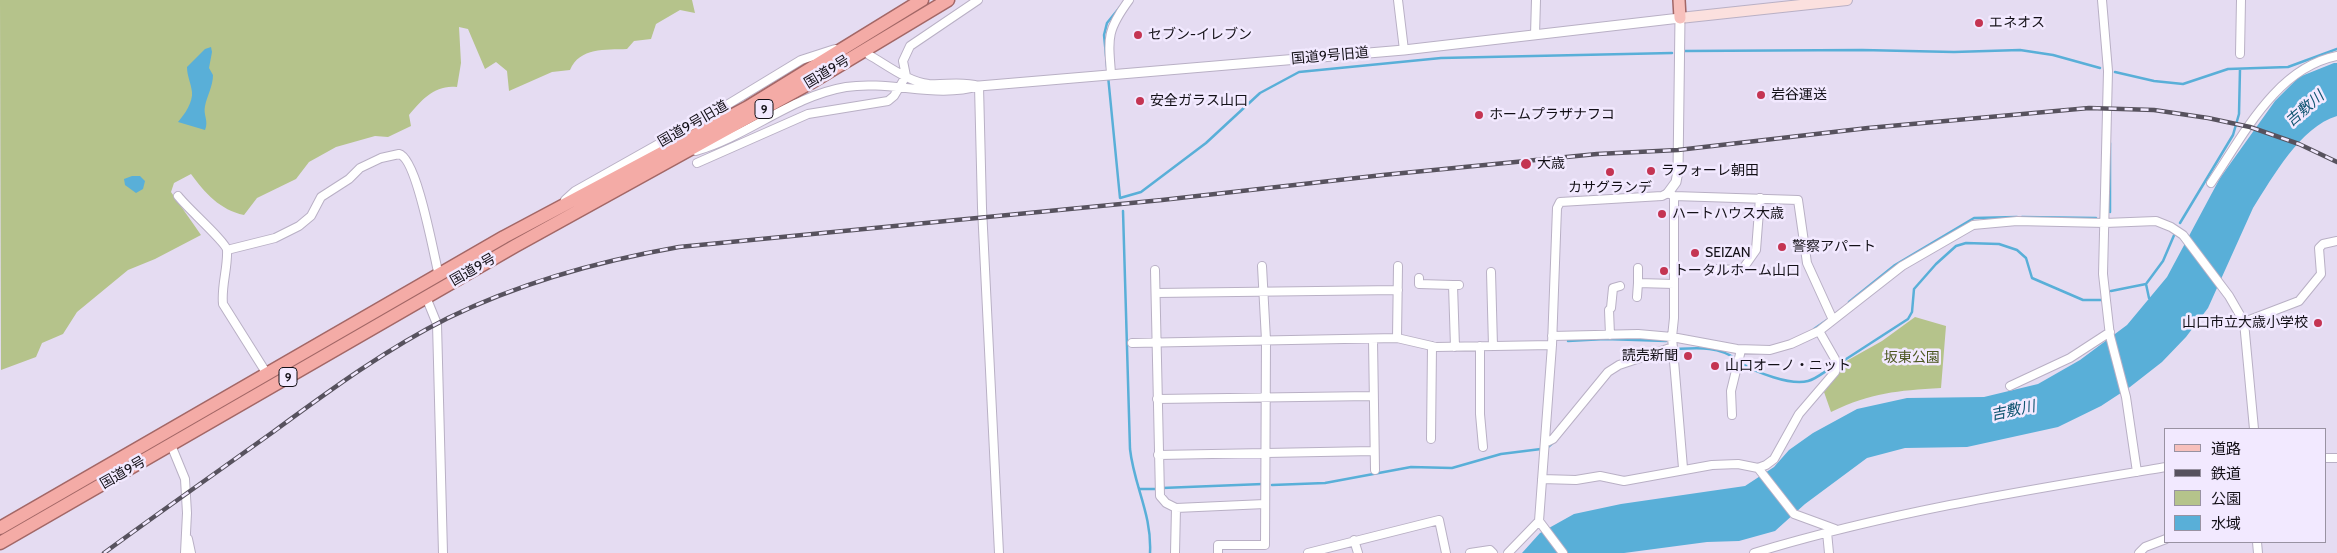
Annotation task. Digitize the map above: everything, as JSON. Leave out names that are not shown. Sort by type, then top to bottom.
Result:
[{"type":"highway","name":"国道9号","points":[[0,528],[556,208],[748,107],[922,0]]},
{"type":"highway","name":"国道9号","points":[[0,543],[426,297],[681,155],[948,0]]},
{"type":"main road","points":[[1679,0],[1680,18],[1847,0]]},
{"type":"street","points":[[696,163],[808,114],[888,101],[899,89],[906,76],[903,61],[910,46],[978,0]]},
{"type":"street","points":[[1111,73],[1108,40],[1110,31],[1130,0]]},
{"type":"street","points":[[1398,0],[1404,50]]},
{"type":"street","points":[[1535,35],[1536,0]]},
{"type":"street","points":[[2102,0],[2108,71],[2103,274],[2110,334],[2126,397],[2137,472]]},
{"type":"street","points":[[2240,54],[2241,0]]},
{"type":"street","name":"国道9号旧道","points":[[681,155],[726,139],[818,94],[861,86],[899,89],[966,90],[979,86],[1111,73],[1226,66],[1404,50],[1680,18]]},
{"type":"street","points":[[1680,18],[1678,171],[1671,195],[1674,284],[1672,337],[1683,468]]},
{"type":"street","name":"国道9号旧道","points":[[556,208],[575,191],[717,111],[801,60],[835,49]]},
{"type":"street","name":"国道9号旧道","points":[[869,55],[906,76],[928,84],[967,82],[979,86]]},
{"type":"street","points":[[2211,183],[2259,113],[2286,82],[2319,62],[2337,56]]},
{"type":"street","points":[[979,86],[982,208],[999,553]]},
{"type":"street","points":[[227,250],[275,238],[299,226],[312,216],[320,197],[349,179],[360,168],[381,158],[399,154],[406,159],[420,195],[438,276]]},
{"type":"street","points":[[1563,553],[1542,524],[1542,479],[1552,341],[1557,208],[1560,202],[1671,195],[1798,200],[1807,263],[1833,320]]},
{"type":"street","points":[[178,196],[188,209],[223,242],[227,250],[222,294],[223,304],[267,374]]},
{"type":"street","points":[[1713,269],[1742,270],[1756,250],[1760,198]]},
{"type":"street","points":[[1132,343],[1373,340],[1397,338],[1432,346],[1455,347],[1493,346],[1610,335],[1672,337],[1741,350],[1770,350],[1791,344],[1819,331],[1902,266],[1973,225],[2018,222],[2105,223],[2156,221],[2178,230],[2223,288],[2244,322],[2254,428]]},
{"type":"street","points":[[2244,322],[2299,301],[2321,274],[2319,248],[2323,244],[2337,242]]},
{"type":"street","points":[[1218,553],[1218,545],[1265,545],[1267,453],[1265,397],[1266,340],[1262,266]]},
{"type":"street","points":[[1397,338],[1398,266]]},
{"type":"street","points":[[1637,297],[1638,268]]},
{"type":"street","points":[[1155,270],[1160,496],[1166,503],[1176,508],[1265,504]]},
{"type":"street","points":[[1491,272],[1493,346]]},
{"type":"street","points":[[1638,283],[1674,284]]},
{"type":"street","points":[[1419,284],[1456,285],[1455,347]]},
{"type":"street","points":[[1610,335],[1609,310],[1611,308],[1612,288],[1620,286]]},
{"type":"street","points":[[1156,293],[1264,290],[1398,290]]},
{"type":"street","points":[[426,297],[437,324],[443,553]]},
{"type":"street","points":[[1760,470],[1774,459],[1799,414],[1835,372],[1835,359],[1819,331]]},
{"type":"street","points":[[2010,386],[2070,358],[2110,334]]},
{"type":"street","points":[[1373,340],[1372,396],[1375,470]]},
{"type":"street","points":[[1431,439],[1432,346]]},
{"type":"street","points":[[1480,346],[1480,414],[1483,447]]},
{"type":"street","points":[[1545,443],[1553,439],[1608,372],[1619,365],[1673,347]]},
{"type":"street","points":[[1732,415],[1731,391],[1741,350]]},
{"type":"street","points":[[1157,399],[1372,396]]},
{"type":"street","points":[[171,445],[185,479],[187,513],[185,553]]},
{"type":"street","points":[[1158,454],[1374,451]]},
{"type":"street","points":[[1542,479],[1576,480],[1600,476],[1624,481],[1683,468],[1723,464],[1760,470],[1794,514],[1831,530]]},
{"type":"street","points":[[1754,553],[1781,549],[1831,530],[1940,506],[2164,467]]},
{"type":"street","points":[[1175,553],[1176,508]]},
{"type":"street","points":[[1308,553],[1439,520],[1446,553]]},
{"type":"street","points":[[1508,553],[1542,524]]},
{"type":"street","points":[[1829,553],[1831,530]]},
{"type":"street","points":[[186,536],[191,553]]},
{"type":"street","points":[[1354,540],[1358,553]]},
{"type":"street","points":[[2140,553],[2145,547],[2164,540]]},
{"type":"street","points":[[1470,553],[1490,550],[1493,553]]},
{"type":"green space","points":[[0,0],[692,0],[695,13],[680,10],[656,24],[651,39],[634,41],[627,49],[594,51],[580,57],[570,70],[552,72],[509,91],[507,71],[496,62],[485,69],[468,29],[459,27],[461,63],[457,87],[442,88],[424,99],[409,115],[411,126],[388,137],[375,136],[336,147],[309,162],[296,179],[257,198],[244,215],[235,213],[220,205],[202,188],[191,174],[174,183],[171,192],[201,235],[155,259],[128,270],[77,312],[63,334],[42,343],[36,357],[1,370]]},
{"type":"green space","name":"坂東公園","points":[[1915,317],[1946,326],[1941,388],[1872,396],[1831,412],[1824,392],[1843,368],[1841,364],[1882,341]]},
{"type":"water","points":[[211,47],[209,68],[213,79],[205,106],[205,130],[178,122],[188,108],[192,96],[187,67],[205,49]]},
{"type":"water","name":"吉敷川","points":[[2337,63],[2337,116],[2311,131],[2299,142],[2279,168],[2253,208],[2208,308],[2186,337],[2162,362],[2130,387],[2101,406],[2058,427],[1967,447],[1905,448],[1867,458],[1805,504],[1775,531],[1739,541],[1707,542],[1624,553],[1522,553],[1540,533],[1574,514],[1621,504],[1745,486],[1774,467],[1789,450],[1813,433],[1857,409],[1907,398],[1984,397],[2038,384],[2080,360],[2127,325],[2167,277],[2220,178],[2275,101],[2299,77]]},
{"type":"water","points":[[140,176],[145,181],[143,189],[136,193],[125,185],[124,179]]},
{"type":"waterway","points":[[1120,7],[1107,23],[1104,35],[1120,198],[1141,192],[1206,143],[1260,93],[1299,72],[1441,58],[1672,53]]},
{"type":"waterway","points":[[2115,72],[2154,81],[2183,84],[2228,69],[2288,67],[2337,49]]},
{"type":"waterway","points":[[1685,51],[1862,50],[1954,52],[2020,50],[2053,55],[2100,68]]},
{"type":"waterway","points":[[2180,223],[2233,135],[2239,114],[2240,69]]},
{"type":"waterway","points":[[2110,143],[2110,212]]},
{"type":"waterway","points":[[1123,211],[1130,449],[1146,513],[1150,553]]},
{"type":"waterway","points":[[1849,302],[1895,265],[1974,218],[2017,217]]},
{"type":"waterway","points":[[2022,217],[2096,218]]},
{"type":"waterway","points":[[2149,298],[2146,284],[2163,261],[2175,233]]},
{"type":"waterway","points":[[1840,363],[1908,319],[1912,312],[1914,289],[1936,264],[1956,246],[1966,243],[1999,244],[2017,250],[2026,258],[2032,278],[2083,300],[2101,300]]},
{"type":"waterway","points":[[2111,291],[2146,284]]},
{"type":"waterway","points":[[1814,329],[1827,320]]},
{"type":"waterway","points":[[1568,341],[1605,339],[1666,341]]},
{"type":"waterway","points":[[1676,349],[1700,348],[1715,350],[1736,359]]},
{"type":"waterway","points":[[1741,363],[1773,377],[1792,382],[1814,379],[1832,367]]},
{"type":"waterway","points":[[1548,447],[1555,441]]},
{"type":"waterway","points":[[1272,485],[1325,483],[1411,467],[1452,468],[1501,454],[1541,449]]},
{"type":"waterway","points":[[1162,488],[1263,484]]},
{"type":"waterway","points":[[1140,489],[1155,489]]},
{"type":"railway","points":[[104,553],[337,386],[425,330],[476,305],[533,283],[590,266],[679,247],[1162,200],[1383,175],[1597,154],[1678,150],[1868,128],[2089,108],[2154,110],[2208,118],[2250,127],[2299,144],[2337,162]]},
{"type":"place","name":"エネオス","points":[[1979,23]]},
{"type":"place","name":"セブン-イレブン","points":[[1138,35]]},
{"type":"place","name":"岩谷運送","points":[[1761,95]]},
{"type":"place","name":"安全ガラス山口","points":[[1140,101]]},
{"type":"place","name":"ホームプラザナフコ","points":[[1479,115]]},
{"type":"place","name":"大歳","points":[[1526,164]]},
{"type":"place","name":"ラフォーレ朝田","points":[[1651,171]]},
{"type":"place","name":"カサグランデ","points":[[1610,172]]},
{"type":"place","name":"ハートハウス大歳","points":[[1662,214]]},
{"type":"place","name":"警察アパート","points":[[1782,247]]},
{"type":"place","name":"SEIZAN","points":[[1695,253]]},
{"type":"place","name":"トータルホーム山口","points":[[1664,271]]},
{"type":"place","name":"山口市立大歳小学校","points":[[2318,323]]},
{"type":"place","name":"読売新聞","points":[[1688,356]]},
{"type":"place","name":"山口オーノ・ニット","points":[[1715,366]]}]
